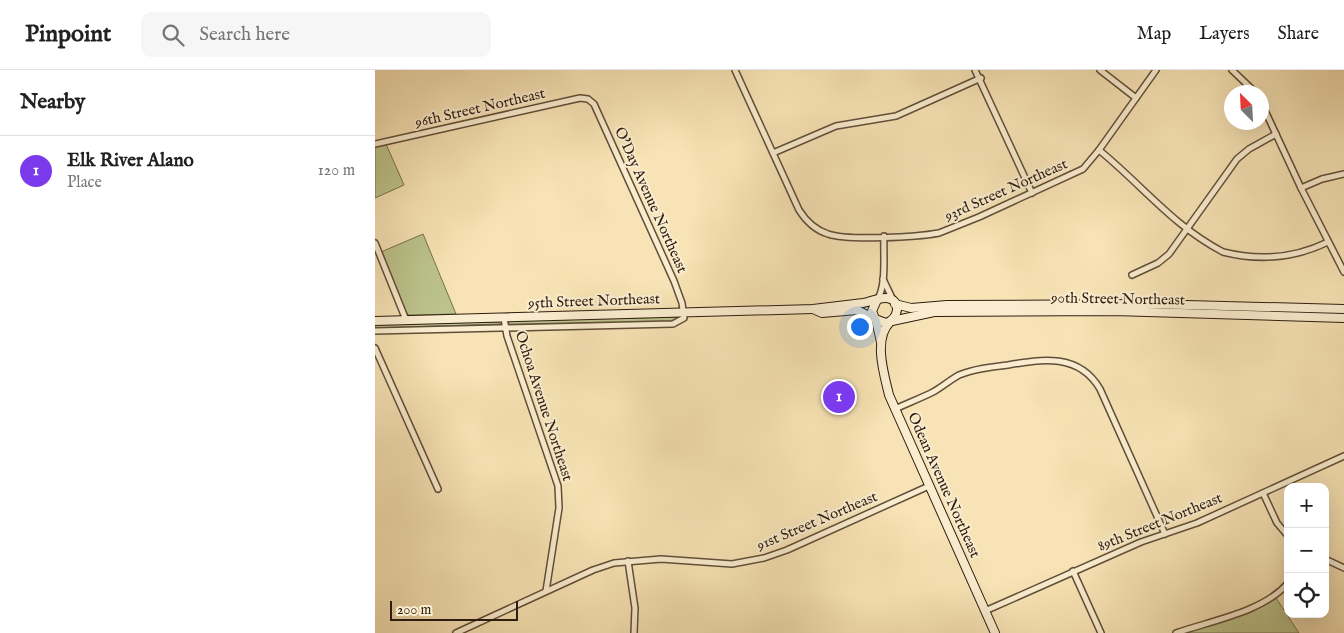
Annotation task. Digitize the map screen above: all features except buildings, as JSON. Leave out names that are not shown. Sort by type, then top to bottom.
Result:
[{"type":"main road","points":[[813,309],[888,298],[895,303],[897,313],[884,330],[881,344]]},
{"type":"main road","points":[[876,320],[872,311],[877,300]]},
{"type":"main road","name":"90th Street Northeast","points":[[895,303],[911,308],[947,305],[1157,304],[1344,309]]},
{"type":"main road","name":"95th Street Northeast","points":[[375,321],[813,309]]},
{"type":"main road","points":[[813,309],[823,312],[860,310],[882,323],[891,321]]},
{"type":"main road","name":"90th Street Northeast","points":[[891,321],[934,312],[1114,311],[1343,317]]},
{"type":"main road","name":"Odean Avenue Northeast","points":[[876,320],[885,378],[895,409],[995,633]]},
{"type":"street","points":[[735,70],[799,210],[814,228],[838,237],[884,236],[883,278],[880,296],[877,300]]},
{"type":"street","points":[[975,70],[981,78],[1032,193]]},
{"type":"street","points":[[1100,70],[1136,98]]},
{"type":"street","name":"93rd Street Northeast","points":[[884,236],[929,235],[948,230],[1079,172],[1099,150],[1156,70]]},
{"type":"street","points":[[1232,70],[1248,85]]},
{"type":"street","points":[[773,154],[837,126],[897,116],[981,78]]},
{"type":"street","name":"96th Street Northeast","points":[[375,144],[580,98],[590,100]]},
{"type":"street","name":"O'Day Avenue Northeast","points":[[590,100],[594,104],[674,281],[684,312]]},
{"type":"street","points":[[1269,119],[1301,188],[1344,272]]},
{"type":"street","points":[[1132,275],[1163,259],[1187,230],[1242,154],[1276,134]]},
{"type":"street","points":[[1099,150],[1131,177],[1159,207],[1208,244],[1233,254],[1294,255],[1328,242]]},
{"type":"street","points":[[1301,188],[1322,179],[1344,174]]},
{"type":"street","points":[[375,242],[406,320]]},
{"type":"street","points":[[883,278],[895,303]]},
{"type":"street","points":[[375,331],[673,324],[684,318],[684,312]]},
{"type":"street","name":"Ochoa Avenue Northeast","points":[[504,318],[505,327],[559,486],[559,508],[546,591]]},
{"type":"street","points":[[375,348],[437,489]]},
{"type":"street","points":[[895,409],[933,392],[960,375],[980,369],[1054,359],[1073,365],[1088,374],[1100,389],[1165,534]]},
{"type":"street","name":"89th Street Northeast","points":[[985,611],[1141,542],[1263,494],[1344,456]]},
{"type":"street","name":"91st Street Northeast","points":[[456,633],[602,566],[628,561],[661,559],[731,564],[764,558],[787,550],[929,486]]},
{"type":"street","points":[[1263,494],[1277,523],[1284,531]]},
{"type":"street","points":[[628,561],[635,608],[634,633]]},
{"type":"street","points":[[1329,561],[1344,568]]},
{"type":"street","points":[[1073,571],[1101,633]]},
{"type":"street","points":[[1176,633],[1260,604],[1277,594],[1284,587]]},
{"type":"green space","points":[[386,144],[404,185],[375,198],[375,147]]},
{"type":"green space","points":[[423,234],[456,314],[409,315],[406,312],[381,252]]},
{"type":"green space","points":[[679,317],[671,321],[511,326],[508,324],[510,321]]},
{"type":"green space","points":[[497,322],[501,324],[375,328],[375,324]]},
{"type":"green space","points":[[1276,598],[1284,610],[1284,618],[1289,618],[1299,633],[1186,633],[1229,619]]},
{"type":"place","name":"Elk River Alano","points":[[839,397]]}]
